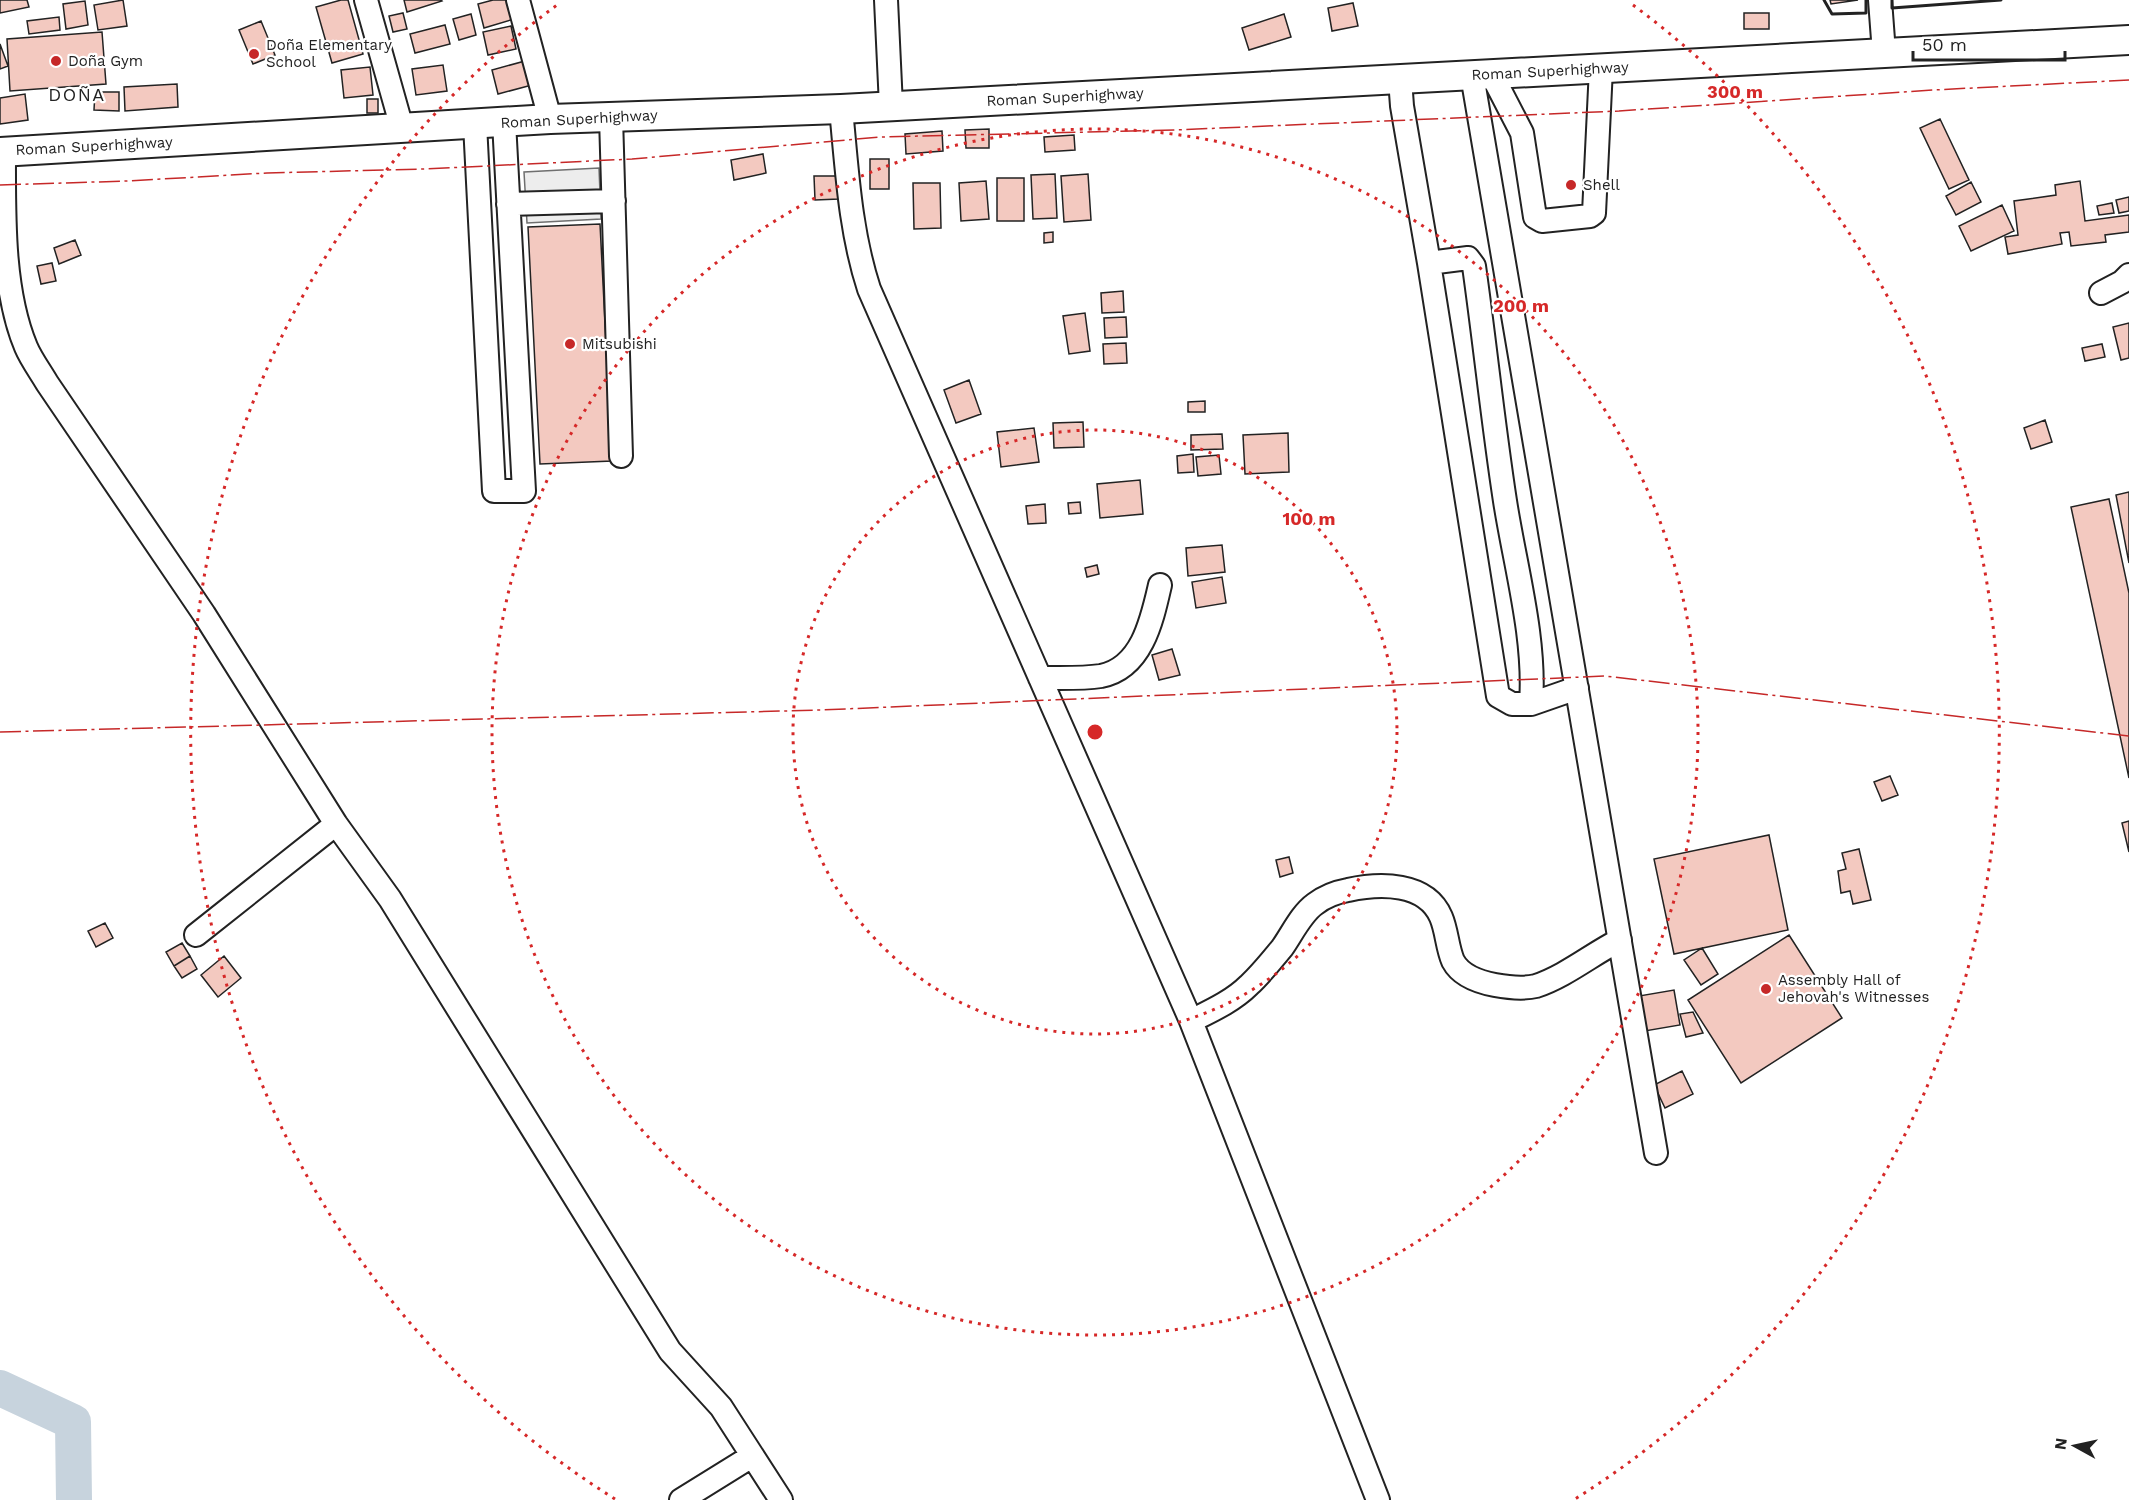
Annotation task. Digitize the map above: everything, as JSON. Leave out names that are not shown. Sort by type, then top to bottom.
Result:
[{"type":"main road","name":"Roman Superhighway","points":[[2,152],[550,119],[841,109],[2129,40]]},
{"type":"street","points":[[366,0],[402,128]]},
{"type":"street","points":[[518,0],[550,119]]},
{"type":"street","points":[[886,0],[891,106]]},
{"type":"street","points":[[1881,0],[1884,53]]},
{"type":"street","points":[[1482,75],[1522,133],[1535,217],[1542,221],[1590,216],[1594,213],[1601,68]]},
{"type":"street","points":[[1482,75],[1577,688],[1656,1153]]},
{"type":"street","points":[[1400,79],[1404,118],[1498,696],[1512,704],[1531,704],[1577,688]]},
{"type":"street","points":[[841,109],[853,225],[868,290],[1191,1021],[1378,1500]]},
{"type":"street","points":[[611,117],[621,456]]},
{"type":"street","points":[[475,124],[494,491],[524,491],[504,122]]},
{"type":"street","points":[[2,152],[9,279],[26,348],[204,614],[336,824],[390,899],[670,1351],[721,1407],[781,1500]]},
{"type":"street","points":[[480,218],[509,211],[614,201]]},
{"type":"street","points":[[1429,263],[1468,258],[1474,266],[1505,502],[1523,593],[1533,684],[1531,704]]},
{"type":"street","points":[[2101,293],[2122,282],[2129,275]]},
{"type":"street","points":[[487,355],[517,353]]},
{"type":"street","points":[[1040,678],[1102,676],[1119,669],[1135,653],[1145,638],[1160,585]]},
{"type":"street","points":[[195,935],[336,824]]},
{"type":"street","points":[[1191,1021],[1234,998],[1250,985],[1282,948],[1313,905],[1328,896],[1348,890],[1388,886],[1415,891],[1440,913],[1454,962],[1465,974],[1481,983],[1534,986],[1561,974],[1620,940]]},
{"type":"street","points":[[681,1500],[753,1456]]},
{"type":"shaded area","points":[[599,168],[601,219],[527,223],[524,172]]},
{"type":"building","points":[[0,0],[27,0],[29,7],[0,13]]},
{"type":"building","points":[[123,0],[127,26],[98,30],[94,5]]},
{"type":"building","points":[[348,0],[363,54],[332,63],[316,7]]},
{"type":"building","points":[[404,0],[441,0],[442,1],[407,12]]},
{"type":"building","points":[[493,0],[508,0],[514,19],[484,28],[478,4]]},
{"type":"building","points":[[1830,0],[1858,0],[1831,4]]},
{"type":"building","points":[[85,1],[88,25],[66,29],[63,4]]},
{"type":"building","points":[[1353,3],[1358,26],[1332,31],[1328,8]]},
{"type":"building","points":[[403,13],[407,29],[393,32],[389,16]]},
{"type":"building","points":[[1744,13],[1769,13],[1769,29],[1744,29]]},
{"type":"building","points":[[471,14],[476,35],[459,40],[453,19]]},
{"type":"building","points":[[1284,14],[1291,37],[1249,50],[1242,28]]},
{"type":"building","points":[[59,17],[60,30],[29,34],[27,21]]},
{"type":"building","points":[[261,21],[275,55],[253,64],[239,30]]},
{"type":"building","points":[[445,25],[450,44],[415,53],[410,34]]},
{"type":"building","points":[[511,26],[516,49],[488,55],[483,32]]},
{"type":"building","name":"Doña Gym","points":[[102,32],[106,84],[10,91],[7,39]]},
{"type":"building","points":[[0,44],[8,66],[0,69]]},
{"type":"building","points":[[525,61],[532,85],[498,94],[492,70]]},
{"type":"building","points":[[443,65],[447,91],[416,95],[412,69]]},
{"type":"building","points":[[370,67],[373,95],[344,98],[341,70]]},
{"type":"building","points":[[177,84],[178,107],[125,111],[124,87]]},
{"type":"building","points":[[95,92],[119,92],[119,111],[94,110]]},
{"type":"building","points":[[25,94],[28,120],[0,124],[0,98]]},
{"type":"building","points":[[367,99],[378,99],[378,113],[367,113]]},
{"type":"building","points":[[1940,119],[1969,180],[1949,189],[1920,128]]},
{"type":"building","points":[[989,129],[989,148],[966,148],[965,130]]},
{"type":"building","points":[[942,131],[943,151],[906,154],[905,134]]},
{"type":"building","points":[[1074,135],[1075,150],[1045,152],[1044,137]]},
{"type":"building","points":[[763,154],[766,173],[734,180],[731,160]]},
{"type":"building","points":[[870,159],[889,159],[889,189],[870,189]]},
{"type":"building","points":[[1055,174],[1057,218],[1033,219],[1031,175]]},
{"type":"building","points":[[1088,174],[1091,220],[1064,222],[1061,176]]},
{"type":"building","points":[[814,176],[839,176],[839,199],[815,200]]},
{"type":"building","points":[[997,178],[1024,178],[1024,221],[997,221]]},
{"type":"building","points":[[986,181],[989,219],[961,221],[959,183]]},
{"type":"building","points":[[2080,181],[2085,221],[2129,215],[2129,232],[2105,235],[2106,242],[2071,246],[2069,232],[2060,233],[2062,244],[2008,254],[2005,237],[2018,235],[2014,201],[2056,195],[2055,185]]},
{"type":"building","points":[[1971,182],[1981,202],[1956,215],[1946,196]]},
{"type":"building","points":[[913,183],[940,183],[941,228],[914,229]]},
{"type":"building","points":[[2129,197],[2129,211],[2119,213],[2116,200]]},
{"type":"building","points":[[2112,203],[2114,213],[2099,215],[2097,206]]},
{"type":"building","points":[[2002,205],[2014,231],[1971,251],[1959,226]]},
{"type":"building","name":"Mitsubishi","points":[[600,224],[612,461],[540,464],[528,227]]},
{"type":"building","points":[[1053,232],[1053,242],[1044,243],[1044,233]]},
{"type":"building","points":[[75,240],[81,255],[59,264],[54,248]]},
{"type":"building","points":[[52,263],[56,281],[41,284],[37,266]]},
{"type":"building","points":[[1123,291],[1124,312],[1102,313],[1101,293]]},
{"type":"building","points":[[1085,313],[1090,351],[1069,354],[1063,316]]},
{"type":"building","points":[[1126,317],[1127,337],[1105,338],[1104,318]]},
{"type":"building","points":[[2129,323],[2129,358],[2121,360],[2113,327]]},
{"type":"building","points":[[1126,343],[1127,363],[1104,364],[1103,344]]},
{"type":"building","points":[[2102,344],[2105,357],[2085,361],[2082,348]]},
{"type":"building","points":[[969,380],[981,414],[956,423],[944,390]]},
{"type":"building","points":[[1205,401],[1205,412],[1188,412],[1188,402]]},
{"type":"building","points":[[2045,420],[2052,442],[2031,449],[2024,428]]},
{"type":"building","points":[[1083,422],[1084,447],[1054,448],[1053,423]]},
{"type":"building","points":[[1034,428],[1039,462],[1001,467],[997,432]]},
{"type":"building","points":[[1288,433],[1289,472],[1245,474],[1243,435]]},
{"type":"building","points":[[1222,434],[1223,449],[1191,450],[1191,435]]},
{"type":"building","points":[[1193,454],[1194,472],[1178,473],[1177,456]]},
{"type":"building","points":[[1219,455],[1221,474],[1198,476],[1196,457]]},
{"type":"building","points":[[1140,480],[1143,514],[1100,518],[1097,484]]},
{"type":"building","points":[[2129,492],[2129,563],[2116,495]]},
{"type":"building","points":[[2109,499],[2129,593],[2129,778],[2071,507]]},
{"type":"building","points":[[1080,502],[1081,513],[1069,514],[1068,503]]},
{"type":"building","points":[[1045,504],[1046,523],[1028,524],[1026,506]]},
{"type":"building","points":[[1222,545],[1225,572],[1188,576],[1186,548]]},
{"type":"building","points":[[1097,565],[1099,574],[1087,577],[1085,568]]},
{"type":"building","points":[[1222,577],[1226,603],[1196,608],[1192,582]]},
{"type":"building","points":[[1172,649],[1180,675],[1159,680],[1152,655]]},
{"type":"building","points":[[1890,776],[1898,795],[1882,801],[1874,782]]},
{"type":"building","points":[[2129,821],[2129,852],[2122,823]]},
{"type":"building","points":[[1769,835],[1788,930],[1674,954],[1654,859]]},
{"type":"building","points":[[1859,849],[1871,900],[1853,904],[1850,891],[1841,893],[1838,871],[1846,869],[1842,853]]},
{"type":"building","points":[[1289,857],[1293,873],[1280,877],[1276,860]]},
{"type":"building","points":[[105,923],[113,938],[96,947],[88,931]]},
{"type":"building","points":[[1789,935],[1842,1018],[1741,1083],[1688,1000]]},
{"type":"building","points":[[182,943],[190,956],[174,966],[166,952]]},
{"type":"building","points":[[1702,948],[1718,974],[1701,985],[1684,960]]},
{"type":"building","points":[[190,956],[197,969],[182,978],[174,966]]},
{"type":"building","points":[[224,956],[241,978],[218,997],[201,975]]},
{"type":"building","points":[[1674,990],[1680,1025],[1639,1032],[1633,997]]},
{"type":"building","points":[[1693,1012],[1703,1033],[1686,1037],[1680,1014]]},
{"type":"building","points":[[1682,1071],[1693,1094],[1665,1108],[1654,1085]]},
{"type":"waterway","points":[[0,1388],[73,1422],[74,1500]]},
{"type":"wall","points":[[1824,0],[1832,14],[1866,13],[1866,0]]},
{"type":"wall","points":[[1892,0],[1892,8],[2001,0]]},
{"type":"power","points":[[0,185],[632,159],[880,137],[1174,130],[1619,111],[1933,90],[2129,80]]},
{"type":"power","points":[[0,732],[821,710],[1605,676],[2129,736]]},
{"type":"place","name":"Doña Elementary School","points":[[254,54]]},
{"type":"place","name":"Doña Gym","points":[[56,61]]},
{"type":"place","name":"Shell","points":[[1571,185]]},
{"type":"place","name":"Mitsubishi","points":[[570,344]]},
{"type":"place","name":"Assembly Hall of Jehovah's Witnesses","points":[[1766,989]]},
{"type":"district","name":"DOÑA","points":[[77,95]]}]
